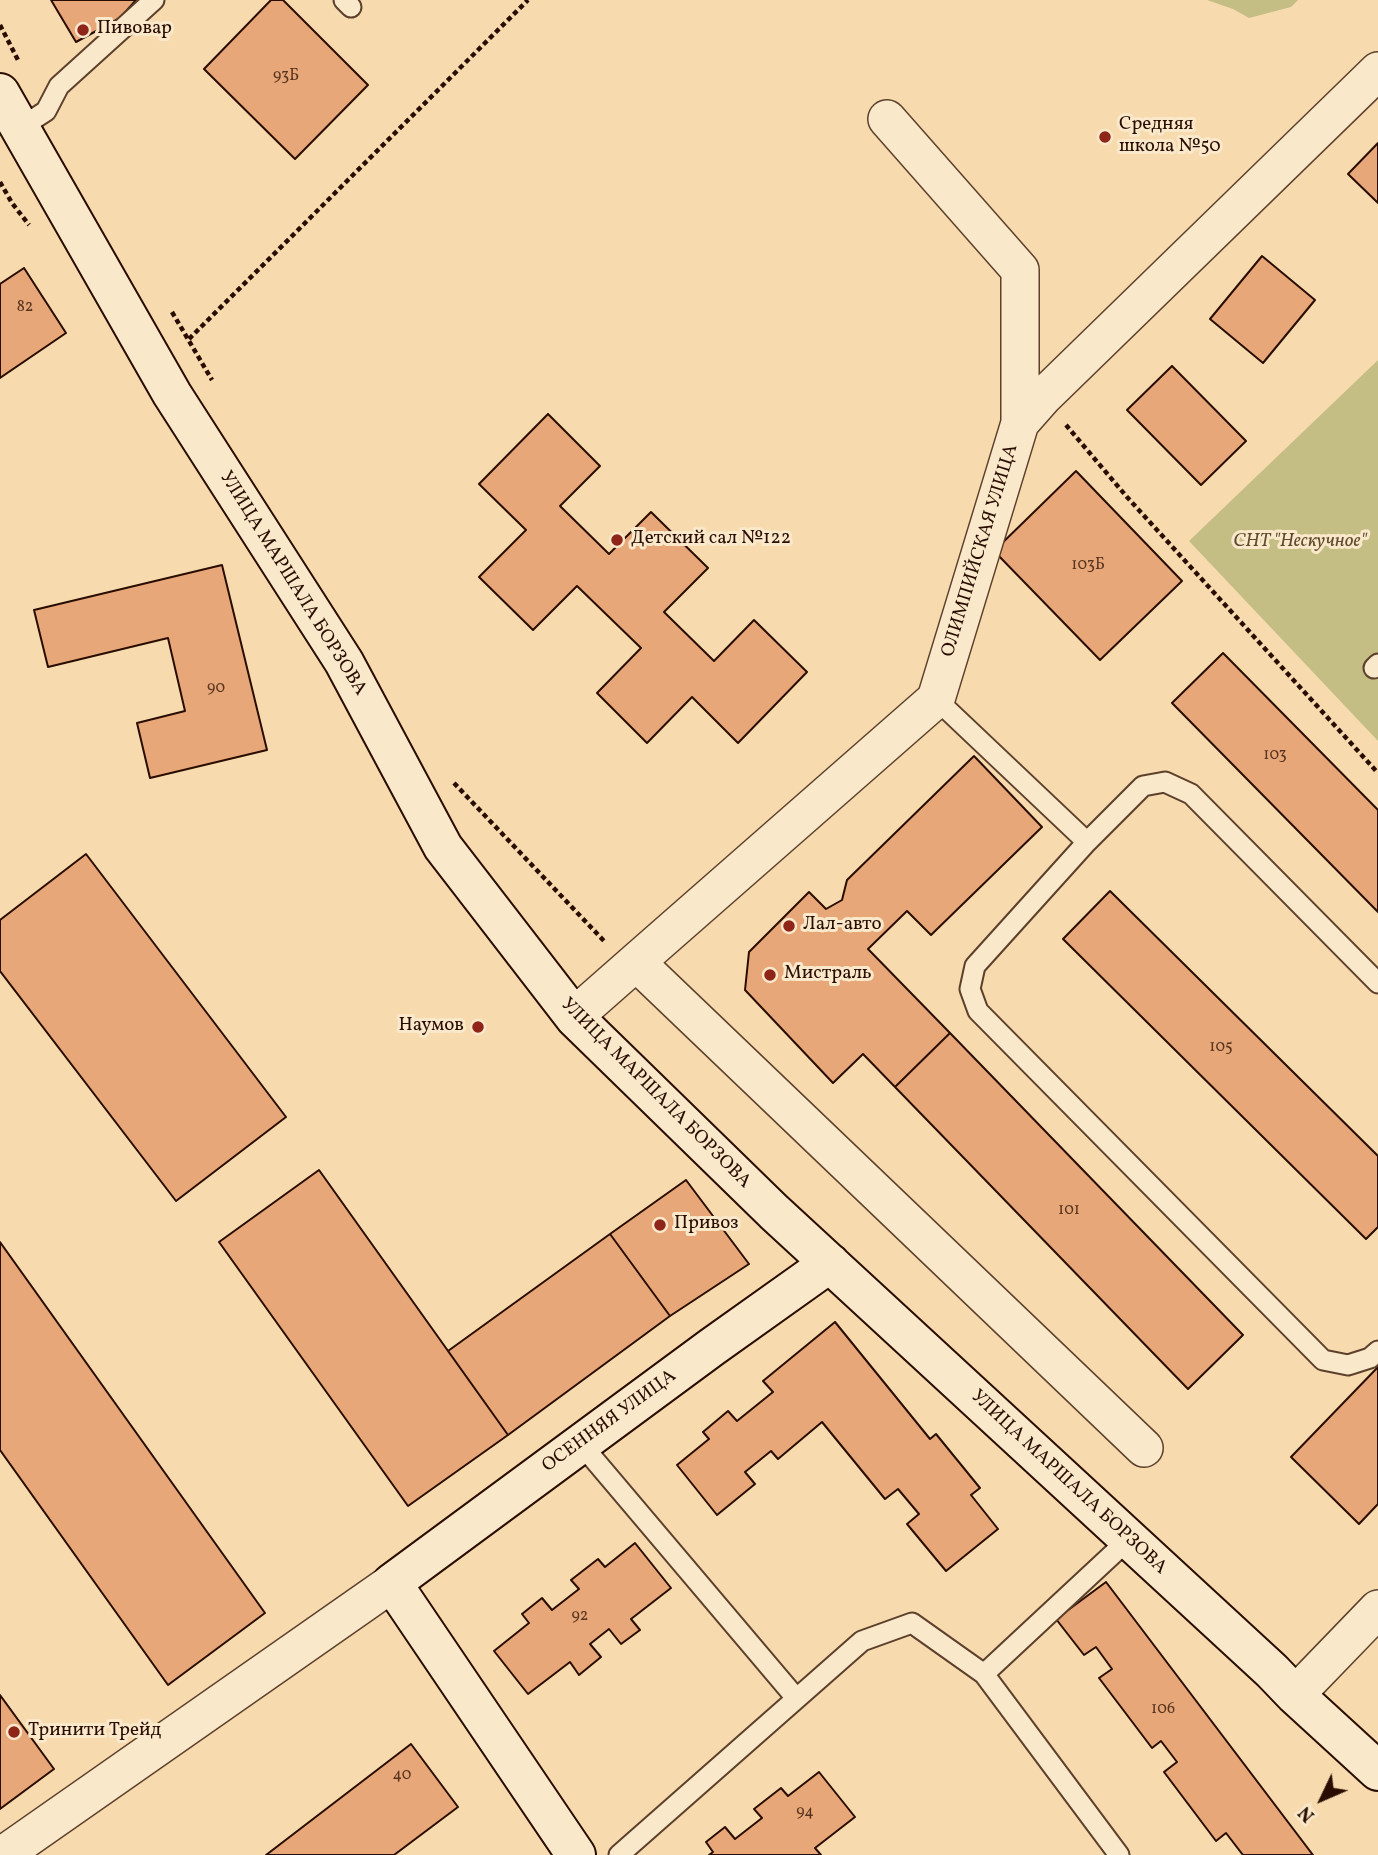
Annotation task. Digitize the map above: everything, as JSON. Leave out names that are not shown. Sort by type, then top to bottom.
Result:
[{"type":"main road","name":"УЛИЦА МАРШАЛА БОРЗОВА","points":[[10,78],[20,128],[172,394],[344,662],[443,847],[575,1018],[774,1212],[1378,1771]]},
{"type":"main road","name":"ОСЕННЯЯ УЛИЦА","points":[[392,1583],[712,1347],[831,1264]]},
{"type":"main road","points":[[392,1583],[576,1855]]},
{"type":"street","name":"ОЛИМПИЙСКАЯ УЛИЦА","points":[[936,699],[1031,410],[1378,71]]},
{"type":"street","points":[[887,119],[1020,270],[1031,410]]},
{"type":"street","points":[[575,1018],[936,699]]},
{"type":"street","points":[[631,966],[1144,1448]]},
{"type":"street","name":"ОСЕННЯЯ УЛИЦА","points":[[3,1855],[392,1583]]},
{"type":"street","points":[[1295,1695],[1378,1609]]},
{"type":"lane","points":[[20,128],[46,111],[59,86],[153,0]]},
{"type":"lane","points":[[936,699],[1087,842]]},
{"type":"lane","points":[[1378,983],[1191,794],[1165,782],[1143,786],[1087,842],[975,967],[970,989],[978,1012],[1323,1360],[1348,1365],[1370,1358],[1378,1350]]},
{"type":"lane","points":[[581,1444],[796,1698]]},
{"type":"lane","points":[[984,1674],[1129,1539]]},
{"type":"lane","points":[[619,1855],[862,1641],[912,1623],[984,1674],[1119,1855]]},
{"type":"path","points":[[189,339],[528,0]]},
{"type":"path","points":[[0,25],[10,78]]},
{"type":"path","points":[[168,305],[218,391]]},
{"type":"path","points":[[1031,410],[1128,497],[1378,772]]},
{"type":"path","points":[[450,778],[631,966]]},
{"type":"green space","points":[[1207,0],[1298,0],[1291,7],[1249,18]]},
{"type":"green space","name":"СНТ \"Нескучное\"","points":[[1378,360],[1378,741],[1189,541]]},
{"type":"building","name":"Пивовар","points":[[51,0],[136,0],[120,18],[76,42]]},
{"type":"building","points":[[271,0],[283,0],[368,85],[295,159],[204,69]]},
{"type":"building","points":[[1378,143],[1378,203],[1348,174]]},
{"type":"building","points":[[1262,256],[1315,300],[1263,363],[1210,319]]},
{"type":"building","points":[[24,268],[66,333],[0,378],[0,284]]},
{"type":"building","points":[[1172,366],[1246,441],[1201,485],[1127,410]]},
{"type":"building","points":[[548,414],[600,466],[560,506],[609,554],[651,512],[708,568],[664,612],[714,661],[754,620],[807,672],[738,743],[692,697],[647,743],[597,693],[641,648],[577,586],[533,630],[479,577],[526,530],[479,484]]},
{"type":"building","points":[[1076,471],[1182,581],[1100,660],[994,551]]},
{"type":"building","points":[[222,565],[267,750],[150,778],[137,723],[185,711],[168,638],[48,667],[34,610]]},
{"type":"building","points":[[1223,653],[1378,810],[1378,912],[1172,703]]},
{"type":"building","points":[[974,756],[1042,827],[931,935],[907,911],[868,949],[950,1033],[895,1087],[863,1054],[833,1083],[745,990],[749,952],[809,892],[826,909],[842,900],[847,880]]},
{"type":"building","points":[[86,854],[286,1117],[176,1201],[0,971],[0,920]]},
{"type":"building","points":[[1110,891],[1378,1156],[1378,1227],[1366,1239],[1063,939]]},
{"type":"building","points":[[950,1033],[1243,1335],[1188,1389],[895,1087]]},
{"type":"building","points":[[319,1170],[508,1435],[408,1506],[219,1242]]},
{"type":"building","points":[[686,1180],[749,1264],[670,1316],[610,1234]]},
{"type":"building","points":[[610,1234],[670,1316],[508,1435],[448,1351]]},
{"type":"building","points":[[0,1242],[265,1613],[168,1685],[0,1450]]},
{"type":"building","points":[[835,1322],[930,1439],[936,1434],[980,1488],[971,1495],[998,1529],[946,1571],[907,1524],[919,1514],[898,1489],[885,1499],[822,1422],[778,1459],[771,1451],[745,1472],[755,1484],[717,1515],[677,1465],[709,1439],[703,1432],[728,1411],[737,1421],[773,1392],[763,1381]]},
{"type":"building","points":[[1378,1367],[1378,1504],[1359,1524],[1291,1457]]},
{"type":"building","points":[[635,1543],[671,1588],[631,1619],[640,1630],[621,1644],[609,1629],[590,1644],[601,1657],[579,1675],[570,1662],[528,1694],[494,1651],[529,1623],[522,1614],[542,1598],[552,1610],[579,1589],[571,1580],[598,1559],[605,1567]]},
{"type":"building","points":[[1106,1582],[1313,1855],[1243,1855],[1226,1833],[1216,1841],[1164,1772],[1177,1762],[1161,1741],[1152,1748],[1099,1678],[1112,1669],[1096,1647],[1084,1655],[1056,1619]]},
{"type":"building","name":"Тринити Трейд","points":[[0,1695],[54,1769],[0,1809]]},
{"type":"building","points":[[411,1744],[458,1807],[394,1855],[266,1855]]},
{"type":"building","points":[[819,1772],[855,1817],[815,1848],[821,1855],[709,1855],[713,1852],[706,1842],[725,1827],[735,1839],[762,1818],[754,1809],[781,1788],[788,1796]]},
{"type":"place","name":"Пивовар","points":[[83,30]]},
{"type":"place","name":"Средняя школа №50","points":[[1105,137]]},
{"type":"place","name":"Детский сал №122","points":[[617,540]]},
{"type":"place","name":"Лал-авто","points":[[789,926]]},
{"type":"place","name":"Мистраль","points":[[770,975]]},
{"type":"place","name":"Наумов","points":[[478,1027]]},
{"type":"place","name":"Привоз","points":[[660,1225]]},
{"type":"place","name":"Тринити Трейд","points":[[14,1732]]}]
